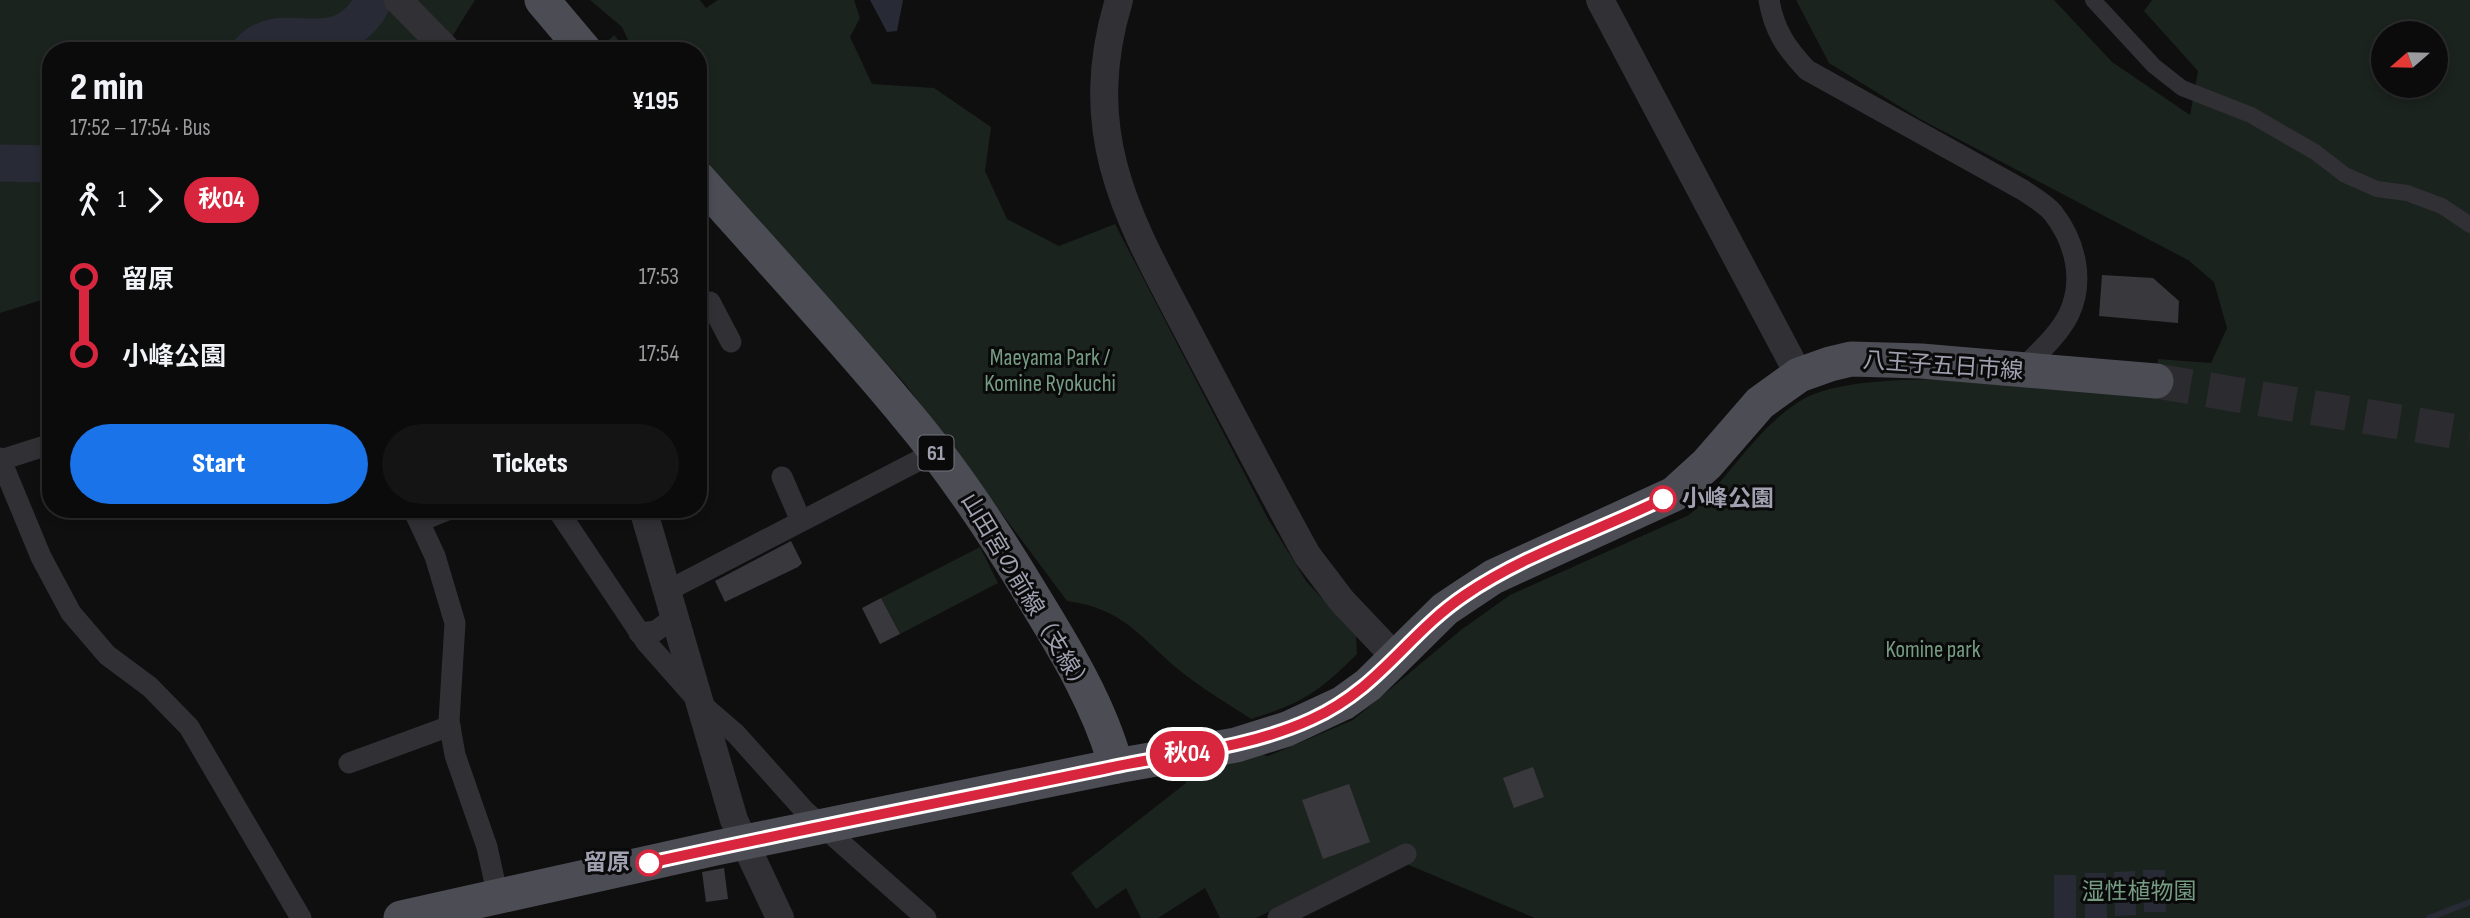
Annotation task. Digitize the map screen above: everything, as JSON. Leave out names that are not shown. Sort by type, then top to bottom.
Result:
[{"type":"main road","points":[[542,0],[577,42]]},
{"type":"main road","name":"山田宮の前線（支線）","points":[[707,188],[897,403],[999,540],[1048,620],[1094,704],[1116,766]]},
{"type":"main road","name":"八王子五日市線","points":[[401,918],[742,843],[1116,766],[1236,745],[1287,729],[1343,703],[1397,659],[1445,609],[1493,577],[1674,494],[1707,464],[1760,402],[1799,376],[1830,364],[1864,359],[1921,361],[2156,381]]},
{"type":"street","points":[[398,0],[440,42]]},
{"type":"street","points":[[1119,0],[1108,46],[1105,113],[1109,151],[1127,214],[1307,555],[1342,601],[1397,659]]},
{"type":"street","points":[[1600,0],[1799,376]]},
{"type":"street","points":[[1769,0],[1773,23],[1787,50],[1807,70],[2023,190],[2052,211],[2067,236],[2077,265],[2077,289],[2069,315],[2020,371]]},
{"type":"street","points":[[2093,0],[2154,66],[2182,88],[2272,127],[2315,152],[2345,175],[2377,189],[2407,193],[2442,206],[2470,225]]},
{"type":"street","points":[[707,304],[710,302],[732,342]]},
{"type":"street","points":[[42,447],[0,459],[41,557],[71,612],[107,655],[150,687],[189,727],[301,918]]},
{"type":"street","points":[[639,633],[656,631],[671,604],[801,521],[935,452]]},
{"type":"street","points":[[782,477],[801,521]]},
{"type":"street","points":[[417,518],[435,556],[455,623],[450,726],[455,755],[487,846],[498,897]]},
{"type":"street","points":[[563,518],[639,633],[700,703],[736,734],[784,790],[926,918]]},
{"type":"street","points":[[646,518],[742,843],[780,918]]},
{"type":"street","points":[[349,763],[450,726]]},
{"type":"street","points":[[1278,918],[1406,854]]},
{"type":"green space","points":[[0,0],[475,0],[449,42],[42,42],[42,300],[0,313]]},
{"type":"green space","name":"Maeyama Park / Komine Ryokuchi","points":[[590,0],[700,0],[706,8],[718,0],[854,0],[860,18],[850,37],[872,84],[934,88],[991,127],[985,171],[1007,219],[1059,246],[1115,224],[1268,519],[1306,581],[1356,635],[1357,654],[1309,695],[1251,719],[1187,677],[1117,617],[1103,610],[1067,601],[906,385],[707,162],[707,42],[629,42],[622,27]]},
{"type":"green space","name":"Komine park","points":[[1796,0],[2054,0],[2112,62],[2190,115],[2198,71],[2144,11],[2152,0],[2470,0],[2470,918],[1535,918],[1385,855],[1256,918],[1220,918],[1205,888],[1158,918],[1141,918],[1126,888],[1096,909],[1071,873],[1186,783],[1180,771],[1256,753],[1268,756],[1353,720],[1461,630],[1510,595],[1689,515],[1755,440],[1800,401],[1830,389],[1871,382],[1920,380],[2025,383],[2155,394],[2158,359],[2211,363],[2227,328],[2214,282],[2188,260],[1920,119],[1829,63]]},
{"type":"green space","points":[[614,35],[620,42],[607,42]]},
{"type":"green space","points":[[980,547],[998,583],[900,634],[881,598]]},
{"type":"shaded area","points":[[870,0],[903,0],[897,31],[887,32]]},
{"type":"shaded area","points":[[2143,870],[2165,870],[2166,912],[2144,912]]},
{"type":"shaded area","points":[[2135,871],[2136,915],[2115,916],[2114,872]]},
{"type":"shaded area","points":[[2085,873],[2106,873],[2107,918],[2085,918]]},
{"type":"shaded area","points":[[2054,875],[2076,875],[2076,918],[2054,918]]},
{"type":"building","points":[[2102,275],[2153,278],[2179,301],[2178,323],[2099,316]]},
{"type":"building","points":[[791,541],[802,563],[798,567],[725,602],[715,581]]},
{"type":"building","points":[[881,598],[900,634],[880,644],[862,608]]},
{"type":"building","points":[[1533,767],[1544,797],[1514,808],[1503,778]]},
{"type":"building","points":[[1349,784],[1370,842],[1323,859],[1302,800]]},
{"type":"building","points":[[724,868],[728,899],[706,902],[702,872]]},
{"type":"waterway","points":[[262,42],[278,37],[327,36],[344,32],[359,20],[374,0]]},
{"type":"waterway","points":[[0,163],[42,164]]},
{"type":"waterway","points":[[2429,918],[2470,902]]},
{"type":"tunnel","points":[[2156,381],[2470,434]]},
{"type":"bus line","name":"秋04","points":[[649,863],[1262,738],[1314,718],[1343,703],[1397,659],[1445,609],[1493,577],[1663,499]]},
{"type":"place","name":"小峰公園","points":[[1663,499]]},
{"type":"place","name":"留原","points":[[649,863]]},
{"type":"park label","name":"湿性植物園","points":[[2139,892]]}]
